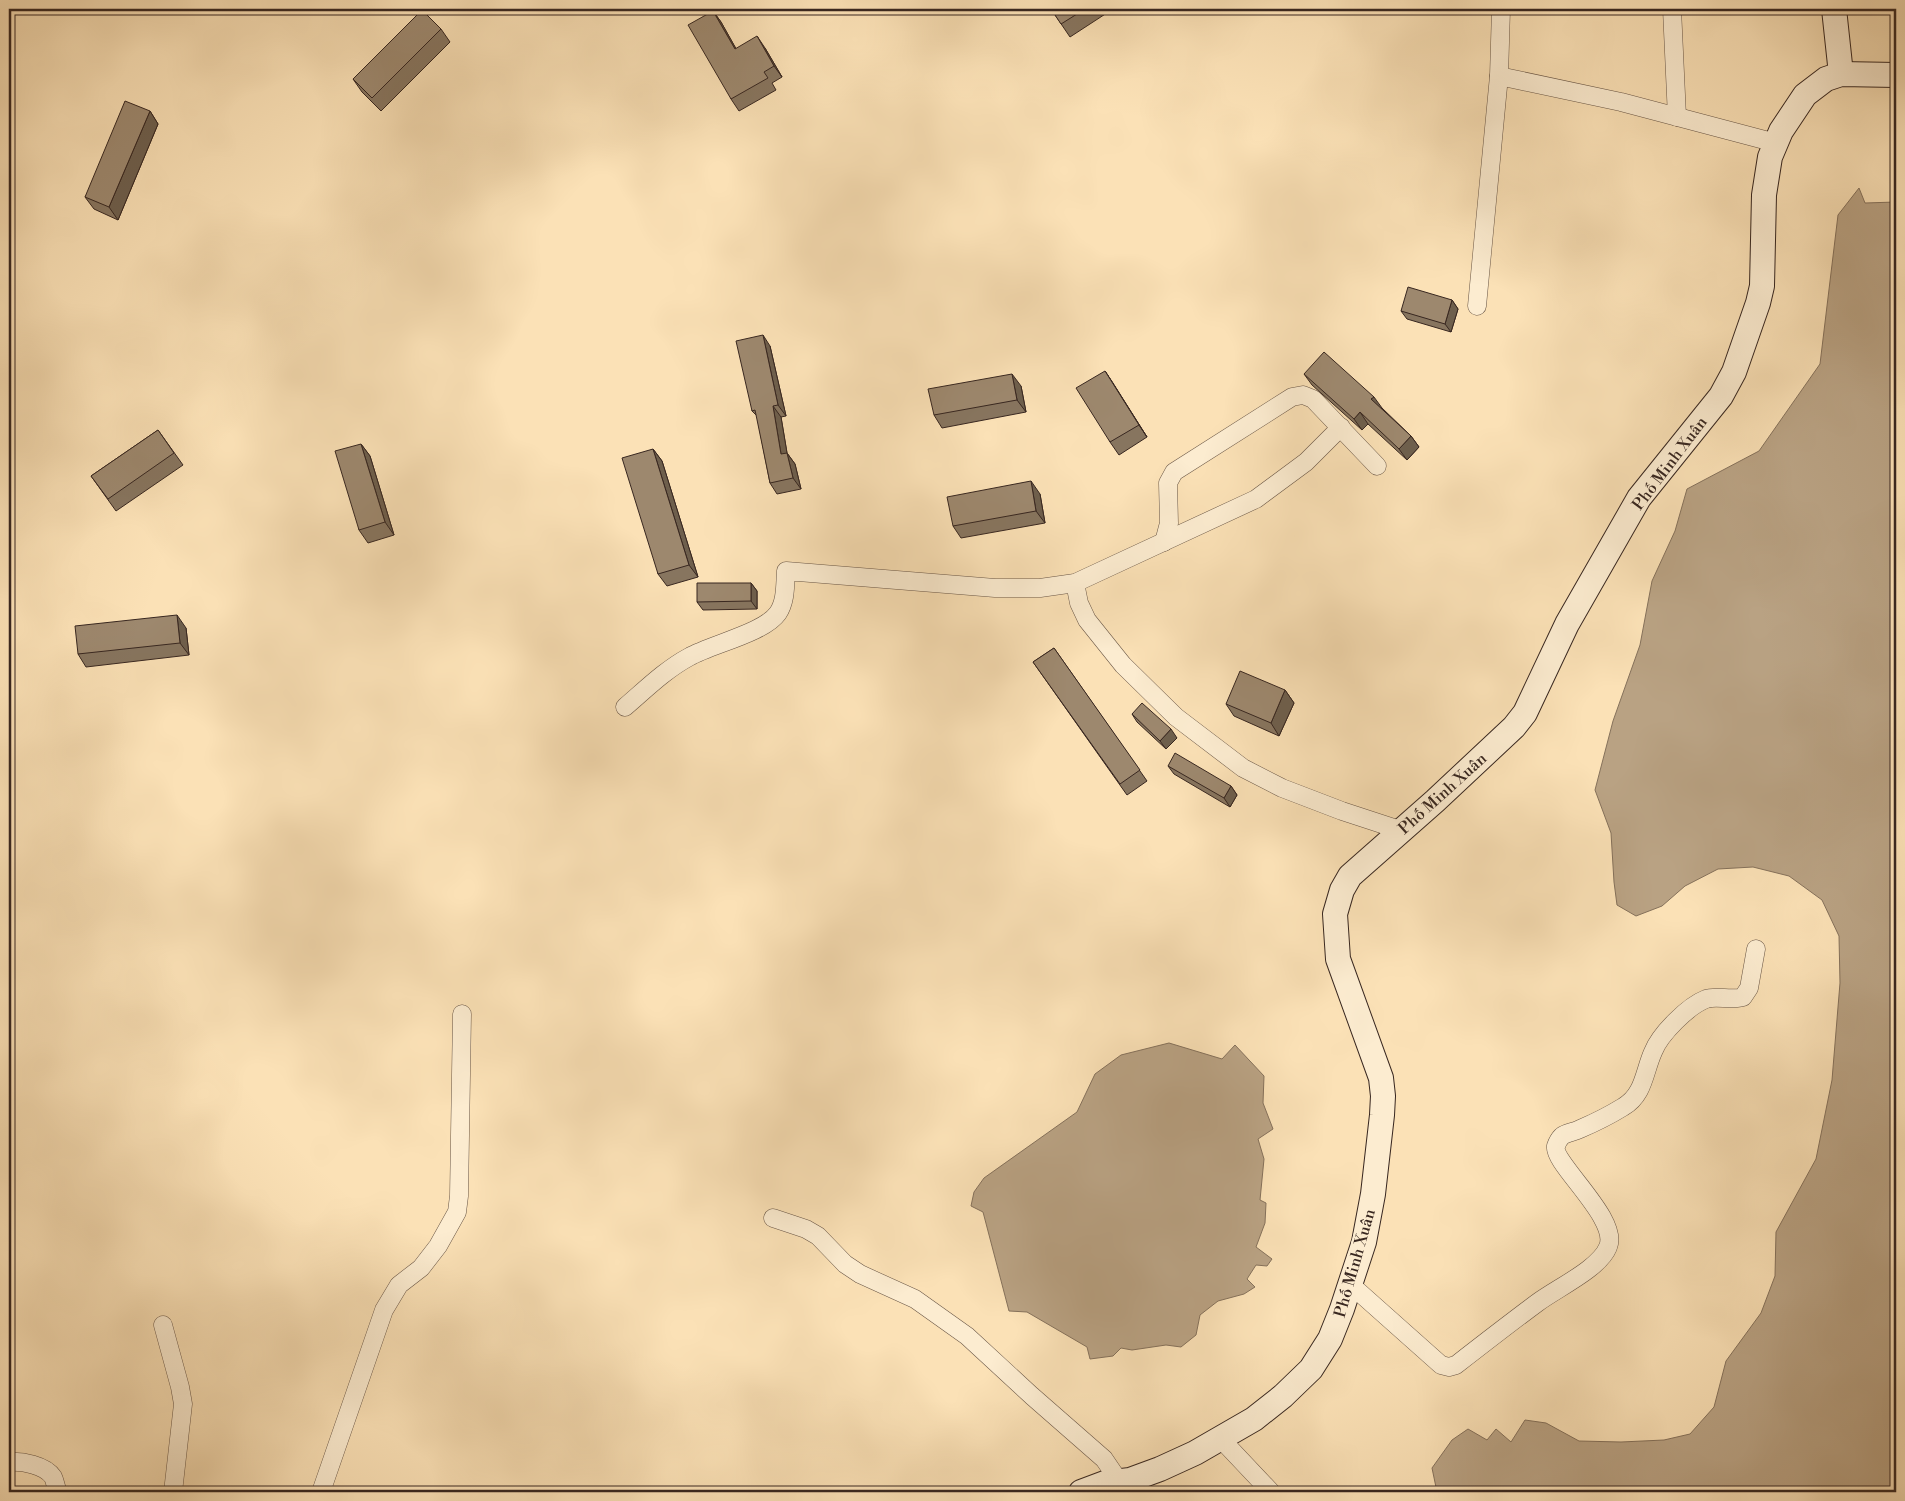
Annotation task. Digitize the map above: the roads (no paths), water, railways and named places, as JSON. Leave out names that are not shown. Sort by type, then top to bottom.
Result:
[{"type":"street","points":[[1477,306],[1499,76],[1501,9]]},
{"type":"street","points":[[1672,9],[1677,117]]},
{"type":"street","points":[[1834,9],[1841,74]]},
{"type":"street","name":"Phố Minh Xuân","points":[[1081,1492],[1105,1483],[1130,1480],[1160,1469],[1195,1454],[1254,1419],[1283,1396],[1311,1369],[1330,1339],[1364,1242],[1373,1194],[1383,1096],[1381,1078],[1338,959],[1335,914],[1342,890],[1350,876],[1505,737],[1525,713],[1567,624],[1639,498],[1721,396],[1734,372],[1762,286],[1764,195],[1770,157],[1781,131],[1805,95],[1826,79],[1841,74],[1896,75]]},
{"type":"street","points":[[1499,76],[1622,102],[1776,143]]},
{"type":"street","points":[[1164,542],[1169,523],[1168,483],[1174,472],[1292,397],[1303,395],[1313,399],[1378,466]]},
{"type":"street","points":[[625,707],[664,673],[690,656],[767,624],[779,612],[784,600],[786,571],[996,588],[1040,588],[1075,583],[1256,498],[1306,462],[1341,428]]},
{"type":"street","points":[[1075,583],[1079,603],[1087,620],[1123,665],[1176,717],[1243,768],[1282,788],[1342,811],[1400,830]]},
{"type":"street","points":[[1350,1284],[1441,1365],[1449,1367],[1456,1365],[1538,1302],[1599,1262],[1609,1246],[1607,1228],[1580,1184],[1559,1158],[1556,1152],[1556,1145],[1563,1136],[1625,1106],[1634,1098],[1642,1088],[1654,1049],[1670,1027],[1698,1003],[1708,998],[1735,1000],[1743,997],[1749,988],[1756,949]]},
{"type":"street","points":[[321,1492],[384,1310],[399,1285],[421,1268],[438,1246],[457,1212],[459,1196],[462,1014]]},
{"type":"street","points":[[773,1218],[806,1229],[818,1236],[845,1264],[860,1274],[915,1299],[968,1336],[1032,1396],[1104,1459],[1119,1481]]},
{"type":"street","points":[[163,1325],[183,1404],[173,1492]]},
{"type":"street","points":[[1220,1438],[1272,1492]]},
{"type":"street","points":[[9,1462],[20,1461],[36,1465],[52,1476],[58,1492]]}]
